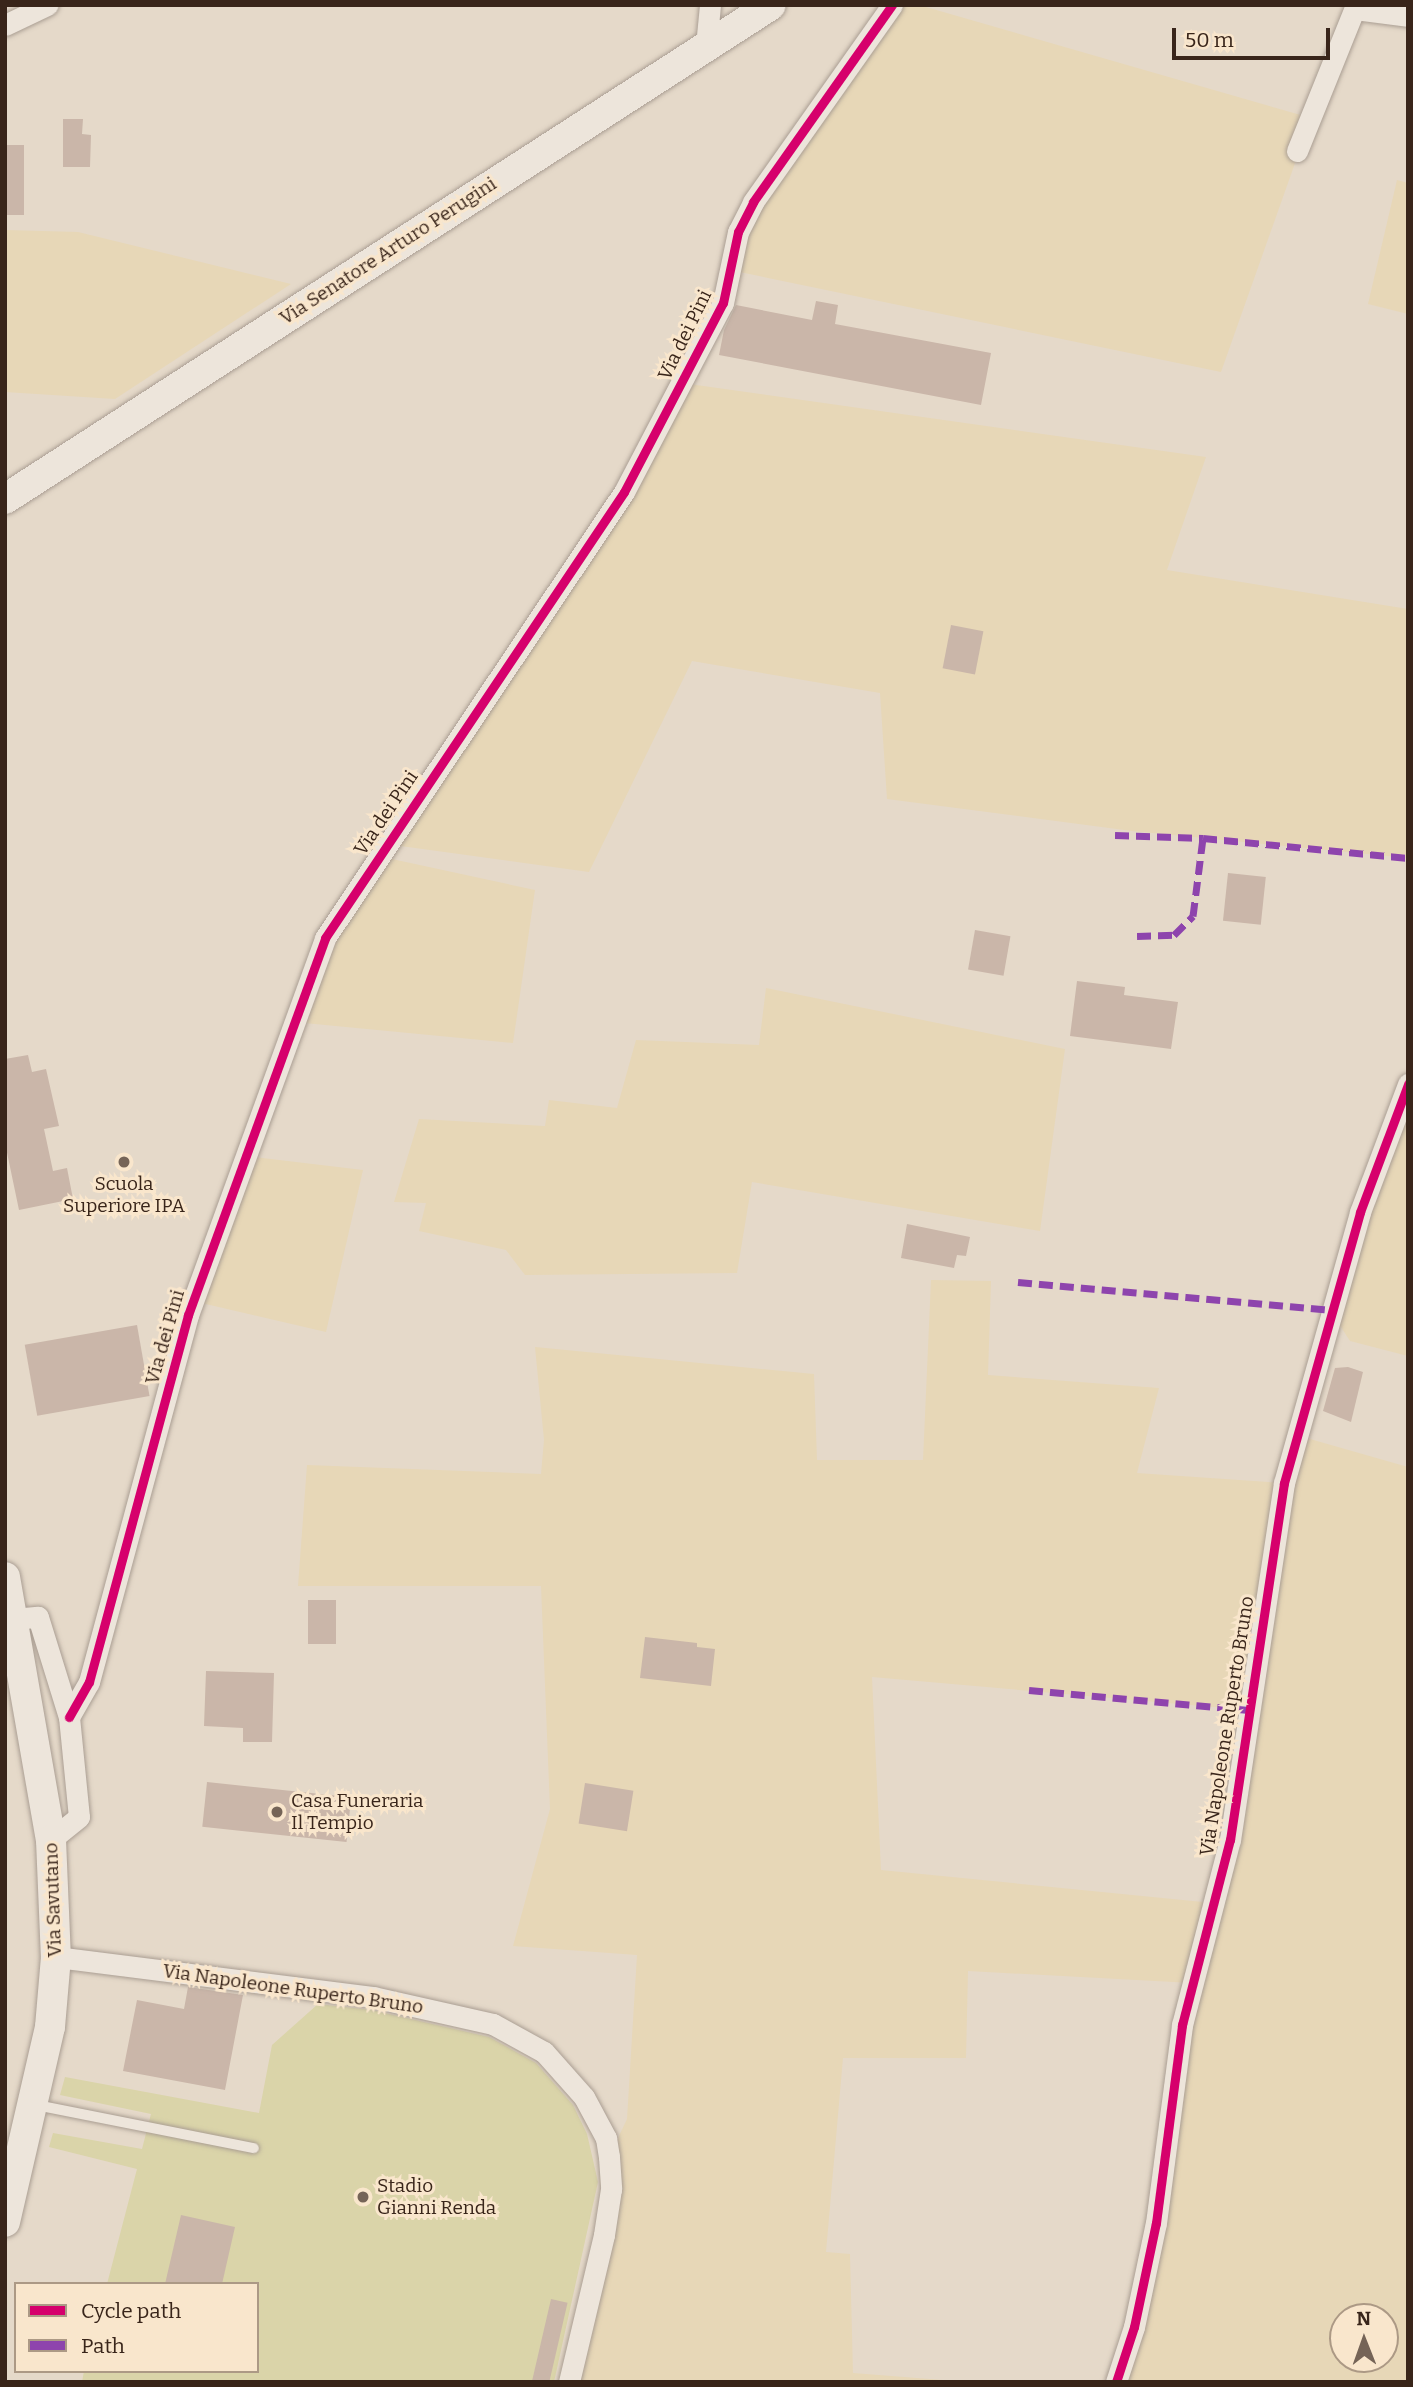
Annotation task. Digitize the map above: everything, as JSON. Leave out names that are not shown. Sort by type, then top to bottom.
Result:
[{"type":"street","points":[[5,25],[47,5]]},
{"type":"street","points":[[706,46],[710,5]]},
{"type":"street","name":"Via Senatore Arturo Perugini","points":[[5,499],[771,5]]},
{"type":"street","name":"Via dei Pini","points":[[69,1717],[89,1682],[188,1315],[324,937],[624,492],[723,303],[738,232],[753,202],[892,5]]},
{"type":"street","points":[[1297,151],[1355,7],[1408,16]]},
{"type":"street","name":"Via Napoleone Ruperto Bruno","points":[[1116,2382],[1134,2327],[1156,2223],[1182,2025],[1230,1840],[1283,1483],[1360,1212],[1408,1084]]},
{"type":"street","name":"Via Savutano","points":[[5,1577],[51,1840],[57,1957],[50,2027],[5,2222]]},
{"type":"street","points":[[13,1619],[38,1617],[69,1717],[79,1817],[51,1840]]},
{"type":"street","name":"Via Napoleone Ruperto Bruno","points":[[57,1957],[386,1999],[494,2024],[544,2052],[584,2097],[606,2138],[609,2157],[611,2189],[604,2235],[569,2382]]},
{"type":"lane","points":[[33,2105],[254,2148]]},
{"type":"shaded area","points":[[892,5],[919,5],[1311,118],[1221,372],[730,270],[738,232]]},
{"type":"shaded area","points":[[1397,180],[1408,183],[1408,314],[1368,304]]},
{"type":"shaded area","points":[[5,230],[78,232],[291,284],[115,399],[5,392]]},
{"type":"shaded area","points":[[682,383],[1206,457],[1167,570],[1408,609],[1408,858],[1132,831],[887,799],[880,693],[692,661],[589,872],[386,844],[552,601]]},
{"type":"shaded area","points":[[378,856],[535,890],[513,1043],[294,1022]]},
{"type":"shaded area","points":[[766,988],[1065,1049],[1040,1231],[752,1182],[737,1273],[525,1275],[506,1250],[419,1231],[426,1203],[394,1202],[419,1119],[545,1126],[549,1100],[617,1108],[636,1040],[759,1045]]},
{"type":"shaded area","points":[[1408,1084],[1408,1356],[1350,1341],[1330,1310]]},
{"type":"shaded area","points":[[245,1156],[363,1170],[326,1332],[193,1301]]},
{"type":"shaded area","points":[[931,1280],[991,1281],[988,1375],[1159,1388],[1137,1473],[1283,1483],[1296,1435],[1408,1467],[1408,2382],[1116,2382],[1192,1983],[968,1971],[966,2058],[843,2058],[826,2252],[850,2254],[853,2373],[968,2382],[569,2382],[609,2157],[627,2119],[637,1955],[513,1946],[550,1809],[541,1586],[298,1586],[307,1465],[541,1474],[544,1440],[535,1347],[814,1374],[817,1460],[923,1460]],"holes":[[[872,1677],[1248,1710],[1213,1903],[881,1870]]]},
{"type":"shaded area","name":"Stadio Gianni Renda","points":[[318,2004],[372,2010],[489,2037],[536,2063],[573,2105],[587,2134],[598,2182],[554,2382],[82,2382],[84,2373],[259,2373],[259,2282],[108,2282],[137,2169],[49,2147],[53,2133],[142,2149],[151,2114],[60,2095],[65,2077],[259,2113],[272,2045]]},
{"type":"building","points":[[63,119],[83,119],[82,134],[91,135],[90,167],[63,167]]},
{"type":"building","points":[[5,145],[24,145],[24,215],[5,215]]},
{"type":"building","points":[[816,301],[838,305],[835,324],[991,353],[981,405],[719,355],[724,330],[736,305],[812,320]]},
{"type":"building","points":[[951,625],[983,631],[975,674],[943,668]]},
{"type":"building","points":[[1228,873],[1266,877],[1261,925],[1223,921]]},
{"type":"building","points":[[975,930],[1010,936],[1004,976],[968,969]]},
{"type":"building","points":[[1077,981],[1125,987],[1124,995],[1178,1002],[1171,1049],[1070,1036]]},
{"type":"building","points":[[28,1055],[32,1072],[46,1069],[59,1126],[44,1129],[53,1171],[67,1168],[73,1199],[19,1210],[5,1143],[5,1059]]},
{"type":"building","points":[[907,1224],[970,1237],[966,1256],[957,1255],[954,1268],[901,1258]]},
{"type":"building","points":[[137,1325],[150,1396],[37,1416],[25,1345]]},
{"type":"building","points":[[1348,1367],[1363,1372],[1351,1422],[1323,1411],[1335,1368]]},
{"type":"building","points":[[308,1600],[336,1600],[336,1644],[308,1644]]},
{"type":"building","points":[[645,1637],[697,1643],[697,1647],[715,1649],[711,1686],[640,1678]]},
{"type":"building","points":[[206,1671],[274,1673],[272,1742],[243,1742],[243,1728],[204,1726]]},
{"type":"building","name":"Casa Funeraria Il Tempio","points":[[207,1782],[351,1797],[347,1842],[202,1827]]},
{"type":"building","points":[[585,1783],[633,1791],[627,1831],[579,1823]]},
{"type":"building","points":[[188,1987],[243,1995],[225,2090],[123,2071],[137,2000],[184,2009]]},
{"type":"building","points":[[181,2215],[235,2227],[222,2282],[165,2282]]},
{"type":"building","points":[[551,2299],[568,2303],[549,2382],[532,2382]]},
{"type":"marked path","points":[[1115,835],[1203,838],[1408,858]]},
{"type":"marked path","points":[[1137,936],[1174,935],[1193,916],[1203,838]]},
{"type":"marked path","points":[[1018,1282],[1330,1310]]},
{"type":"marked path","points":[[1029,1690],[1249,1710]]},
{"type":"cycle path","points":[[69,1717],[89,1682],[188,1315],[325,938],[624,492],[723,303],[738,232],[753,202],[892,5]]},
{"type":"cycle path","points":[[1116,2382],[1134,2327],[1156,2223],[1182,2025],[1230,1840],[1284,1483],[1360,1212],[1408,1084]]},
{"type":"place","name":"Scuola Superiore IPA","points":[[124,1162]]},
{"type":"place","name":"Casa Funeraria Il Tempio","points":[[277,1812]]},
{"type":"place","name":"Stadio Gianni Renda","points":[[363,2197]]}]
